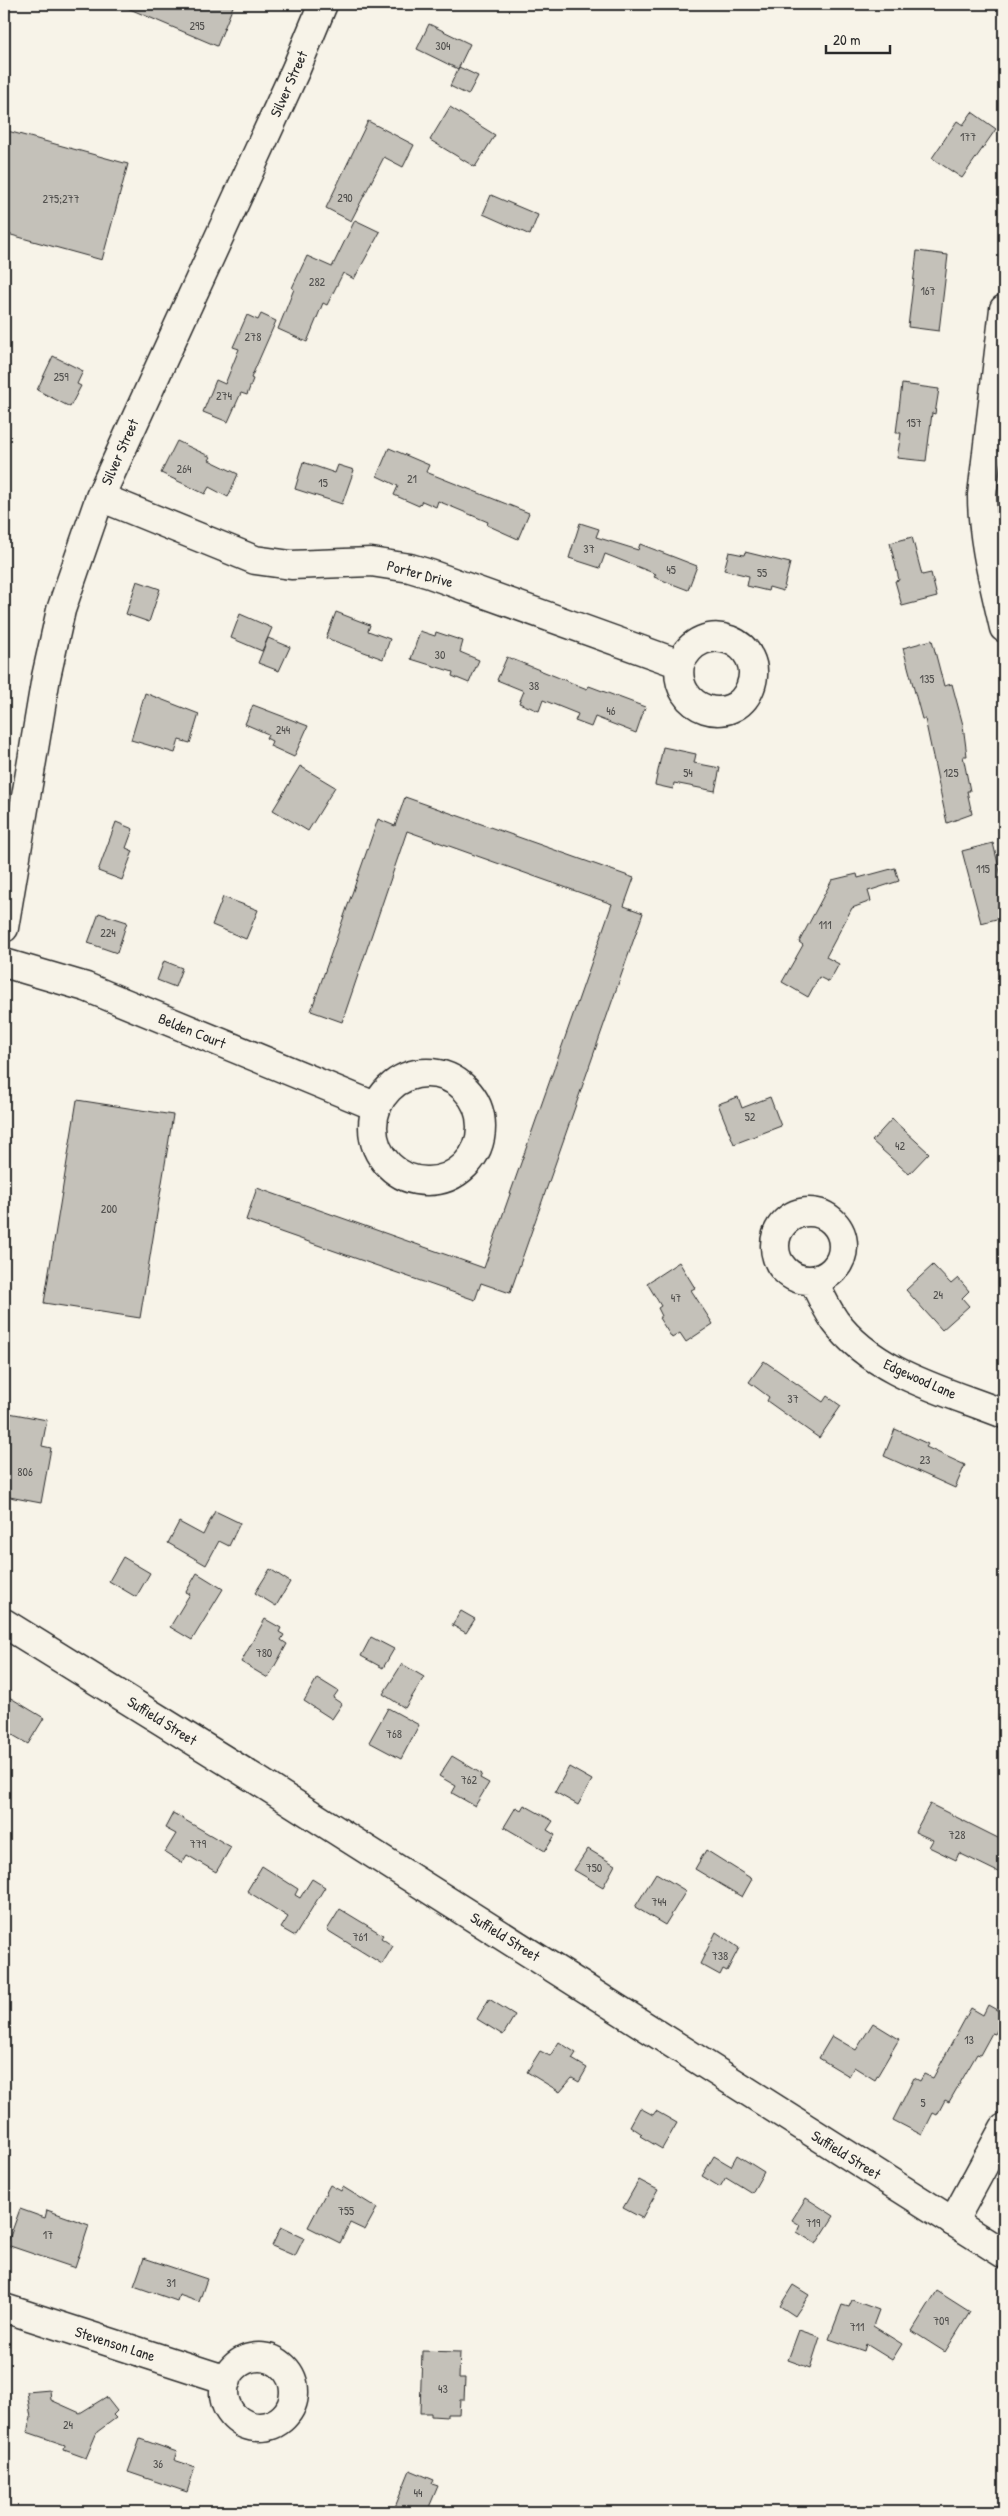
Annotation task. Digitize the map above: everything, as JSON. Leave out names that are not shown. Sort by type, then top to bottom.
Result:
[{"type":"street","name":"Silver Street","points":[[4,928],[46,678],[62,610],[100,497],[296,69],[323,4]]},
{"type":"street","points":[[1004,309],[982,496],[982,518],[989,561],[1004,628]]},
{"type":"street","name":"Porter Drive","points":[[100,497],[255,560],[291,565],[371,562],[410,568],[680,664]]},
{"type":"street","name":"Belden Court","points":[[4,963],[86,987],[377,1107]]},
{"type":"street","name":"Edgewood Lane","points":[[813,1280],[835,1321],[853,1341],[871,1356],[908,1376],[1004,1414]]},
{"type":"street","name":"Suffield Street","points":[[4,1624],[265,1785],[1004,2254]]},
{"type":"street","points":[[953,2222],[1004,2128]]},
{"type":"street","name":"Stevenson Lane","points":[[4,2308],[226,2380]]},
{"type":"building","points":[[118,4],[234,4],[217,46]]},
{"type":"building","points":[[429,24],[470,44],[458,69],[417,49]]},
{"type":"building","points":[[459,67],[478,76],[468,95],[450,86]]},
{"type":"building","points":[[450,107],[495,135],[475,167],[430,140]]},
{"type":"building","points":[[972,112],[996,129],[962,178],[932,158],[957,121],[963,125]]},
{"type":"building","points":[[368,121],[414,145],[403,167],[384,157],[351,221],[326,208]]},
{"type":"building","points":[[4,130],[128,164],[102,260],[4,233]]},
{"type":"building","points":[[491,195],[538,215],[530,235],[483,214]]},
{"type":"building","points":[[355,220],[380,232],[354,279],[343,273],[327,305],[323,303],[307,342],[278,329],[294,289],[292,288],[307,256],[332,267]]},
{"type":"building","points":[[917,251],[948,255],[939,331],[908,327]]},
{"type":"building","points":[[261,314],[276,321],[251,378],[253,379],[247,395],[241,393],[228,422],[203,412],[216,380],[225,384],[239,349],[233,347],[247,315],[258,320]]},
{"type":"building","points":[[53,356],[83,371],[77,384],[81,386],[70,407],[37,390]]},
{"type":"building","points":[[902,384],[939,389],[935,414],[932,413],[926,461],[897,458],[901,433],[896,433]]},
{"type":"building","points":[[177,441],[211,457],[209,460],[238,474],[228,497],[209,487],[205,494],[161,473]]},
{"type":"building","points":[[389,448],[429,465],[426,472],[529,513],[518,539],[487,525],[488,522],[438,501],[436,507],[422,501],[419,506],[394,495],[398,486],[377,476]]},
{"type":"building","points":[[303,462],[335,473],[338,465],[354,470],[342,504],[295,489]]},
{"type":"building","points":[[580,523],[599,529],[596,537],[638,550],[640,544],[697,566],[688,590],[654,577],[656,574],[605,554],[600,568],[569,558]]},
{"type":"building","points":[[912,537],[922,575],[931,573],[937,597],[902,606],[895,581],[899,580],[890,543]]},
{"type":"building","points":[[729,552],[744,555],[745,552],[790,563],[783,591],[769,587],[768,591],[747,586],[749,576],[724,570]]},
{"type":"building","points":[[137,581],[160,589],[149,622],[126,614]]},
{"type":"building","points":[[336,612],[370,625],[368,631],[390,639],[383,659],[326,638]]},
{"type":"building","points":[[240,614],[272,628],[262,651],[231,638]]},
{"type":"building","points":[[420,631],[435,636],[436,632],[463,641],[460,652],[479,660],[469,683],[452,676],[453,672],[411,659]]},
{"type":"building","points":[[268,638],[290,647],[279,671],[258,663]]},
{"type":"building","points":[[932,640],[944,686],[952,684],[963,725],[967,756],[963,756],[970,791],[967,791],[972,814],[947,823],[925,719],[922,719],[903,648]]},
{"type":"building","points":[[507,657],[587,689],[589,686],[645,707],[636,733],[595,717],[591,727],[575,721],[578,714],[543,700],[539,711],[519,703],[524,691],[497,680]]},
{"type":"building","points":[[145,693],[199,714],[190,743],[179,740],[175,753],[131,740]]},
{"type":"building","points":[[253,705],[308,726],[294,757],[270,746],[272,741],[266,738],[268,734],[245,724]]},
{"type":"building","points":[[663,747],[696,754],[694,763],[720,768],[715,791],[674,783],[673,789],[655,785]]},
{"type":"building","points":[[300,766],[335,787],[308,831],[273,810]]},
{"type":"building","points":[[405,797],[634,878],[624,906],[643,913],[510,1293],[481,1283],[475,1300],[246,1220],[257,1188],[484,1268],[612,904],[407,831],[342,1022],[311,1011],[378,819],[395,826]]},
{"type":"building","points":[[116,822],[133,829],[126,848],[133,851],[122,880],[98,871]]},
{"type":"building","points":[[993,843],[1004,888],[1004,917],[981,923],[962,851]]},
{"type":"building","points":[[895,868],[899,881],[868,891],[871,901],[852,908],[826,957],[839,964],[829,982],[819,977],[808,997],[782,982],[803,945],[799,942],[832,880],[857,874],[858,878]]},
{"type":"building","points":[[223,897],[258,910],[246,939],[212,925]]},
{"type":"building","points":[[99,913],[127,922],[117,953],[88,943]]},
{"type":"building","points":[[164,961],[182,968],[175,987],[157,980]]},
{"type":"building","points":[[738,1097],[742,1108],[770,1097],[781,1126],[734,1144],[718,1104]]},
{"type":"building","points":[[77,1100],[173,1115],[140,1318],[44,1303]]},
{"type":"building","points":[[892,1119],[929,1153],[909,1174],[872,1141]]},
{"type":"building","points":[[679,1262],[695,1288],[691,1290],[713,1324],[686,1342],[680,1333],[672,1338],[659,1318],[662,1316],[658,1308],[661,1306],[647,1283]]},
{"type":"building","points":[[933,1265],[951,1284],[958,1278],[969,1291],[962,1298],[969,1306],[942,1330],[906,1290]]},
{"type":"building","points":[[764,1361],[823,1402],[827,1396],[841,1406],[819,1438],[767,1401],[769,1397],[749,1382]]},
{"type":"building","points":[[9,1413],[47,1420],[42,1446],[51,1448],[41,1503],[4,1496],[4,1442]]},
{"type":"building","points":[[895,1429],[928,1444],[926,1447],[965,1465],[955,1488],[884,1456]]},
{"type":"building","points":[[215,1511],[240,1523],[229,1546],[219,1541],[206,1565],[168,1543],[179,1522],[203,1535]]},
{"type":"building","points":[[123,1557],[150,1573],[136,1597],[109,1581]]},
{"type":"building","points":[[270,1569],[290,1582],[276,1606],[255,1593]]},
{"type":"building","points":[[197,1573],[223,1589],[192,1640],[170,1627],[190,1594],[186,1592]]},
{"type":"building","points":[[461,1611],[475,1619],[466,1633],[452,1625]]},
{"type":"building","points":[[265,1619],[281,1628],[279,1632],[284,1635],[281,1640],[287,1644],[268,1678],[241,1662]]},
{"type":"building","points":[[371,1637],[394,1649],[383,1668],[361,1656]]},
{"type":"building","points":[[402,1664],[424,1677],[405,1708],[383,1694]]},
{"type":"building","points":[[317,1678],[338,1691],[333,1698],[342,1704],[332,1719],[304,1701]]},
{"type":"building","points":[[4,1694],[44,1718],[28,1744],[4,1730]]},
{"type":"building","points":[[388,1708],[419,1725],[401,1759],[369,1742]]},
{"type":"building","points":[[452,1756],[482,1774],[480,1778],[489,1783],[475,1806],[452,1793],[456,1786],[439,1776]]},
{"type":"building","points":[[569,1767],[592,1780],[578,1805],[555,1792]]},
{"type":"building","points":[[930,1804],[1004,1841],[1004,1875],[959,1853],[956,1860],[929,1847],[933,1840],[915,1832]]},
{"type":"building","points":[[524,1805],[553,1821],[547,1830],[555,1835],[545,1851],[504,1827],[516,1807],[521,1810]]},
{"type":"building","points":[[173,1813],[231,1847],[216,1872],[187,1855],[182,1863],[165,1852],[176,1834],[165,1828]]},
{"type":"building","points":[[588,1849],[615,1865],[603,1887],[574,1870]]},
{"type":"building","points":[[706,1850],[752,1879],[742,1897],[695,1869]]},
{"type":"building","points":[[262,1866],[298,1889],[295,1895],[300,1898],[312,1879],[325,1887],[295,1936],[281,1928],[288,1917],[247,1891]]},
{"type":"building","points":[[656,1873],[686,1891],[665,1925],[635,1907]]},
{"type":"building","points":[[340,1909],[383,1935],[381,1938],[393,1946],[382,1964],[327,1930]]},
{"type":"building","points":[[716,1932],[739,1948],[727,1971],[723,1969],[720,1975],[700,1964]]},
{"type":"building","points":[[489,1999],[515,2015],[503,2035],[477,2019]]},
{"type":"building","points":[[988,2005],[1004,2014],[1004,2017],[995,2034],[992,2033],[980,2055],[977,2054],[949,2102],[945,2100],[937,2115],[933,2113],[922,2135],[893,2120],[914,2078],[920,2081],[924,2074],[933,2078],[971,2008],[983,2015]]},
{"type":"building","points":[[873,2023],[899,2039],[875,2080],[854,2067],[849,2076],[819,2058],[832,2036],[856,2050]]},
{"type":"building","points":[[559,2042],[576,2053],[572,2059],[587,2068],[579,2082],[572,2078],[560,2092],[527,2072],[540,2051],[550,2056]]},
{"type":"building","points":[[640,2108],[653,2115],[656,2111],[677,2123],[662,2149],[640,2136],[642,2134],[630,2126]]},
{"type":"building","points":[[737,2155],[764,2172],[752,2193],[726,2177],[720,2187],[702,2176],[714,2156],[731,2166]]},
{"type":"building","points":[[639,2180],[658,2190],[642,2218],[623,2208]]},
{"type":"building","points":[[330,2185],[341,2191],[343,2187],[377,2208],[365,2230],[350,2223],[340,2243],[308,2227]]},
{"type":"building","points":[[806,2198],[834,2216],[816,2244],[797,2232],[800,2225],[792,2220]]},
{"type":"building","points":[[20,2209],[45,2218],[47,2210],[89,2225],[75,2268],[7,2245]]},
{"type":"building","points":[[281,2227],[304,2238],[295,2256],[272,2246]]},
{"type":"building","points":[[144,2258],[207,2279],[199,2302],[179,2295],[177,2301],[134,2286]]},
{"type":"building","points":[[793,2285],[809,2295],[795,2316],[780,2306]]},
{"type":"building","points":[[937,2291],[970,2312],[945,2352],[912,2331]]},
{"type":"building","points":[[852,2300],[879,2310],[873,2326],[902,2344],[892,2360],[866,2344],[864,2351],[829,2339],[842,2305],[849,2307]]},
{"type":"building","points":[[799,2330],[820,2337],[810,2368],[788,2360]]},
{"type":"building","points":[[422,2351],[460,2352],[459,2378],[465,2378],[464,2400],[460,2400],[459,2414],[447,2414],[447,2417],[431,2416],[431,2413],[420,2413]]},
{"type":"building","points":[[50,2390],[51,2400],[80,2413],[106,2397],[117,2411],[113,2415],[116,2418],[97,2432],[86,2458],[64,2450],[65,2445],[27,2432],[31,2418],[27,2392]]},
{"type":"building","points":[[140,2439],[177,2452],[174,2460],[195,2467],[187,2492],[128,2472]]},
{"type":"building","points":[[410,2470],[434,2480],[432,2484],[438,2486],[427,2512],[393,2512]]}]
